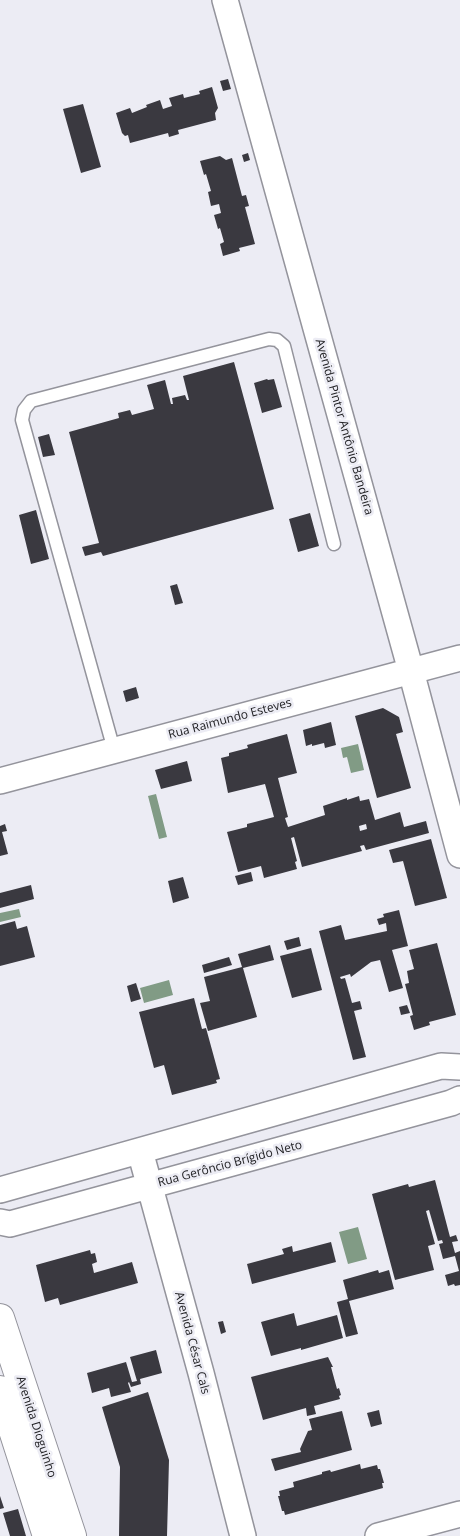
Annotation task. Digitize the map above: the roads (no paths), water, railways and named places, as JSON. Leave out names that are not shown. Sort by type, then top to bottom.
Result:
[{"type":"main road","name":"Avenida Dioguinho","points":[[0,1318],[72,1536]]},
{"type":"main road","name":"Avenida Dioguinho","points":[[0,1390],[47,1536]]},
{"type":"street","name":"Avenida Pintor Antônio Bandeira","points":[[225,0],[411,671],[460,855]]},
{"type":"street","name":"Rua Raimundo Esteves","points":[[0,781],[460,658]]},
{"type":"street","points":[[0,1190],[441,1066],[460,1067]]},
{"type":"street","name":"Rua Gerôncio Brígido Neto","points":[[0,1222],[10,1224],[451,1103],[460,1098]]},
{"type":"street","name":"Avenida César Cals","points":[[140,1151],[201,1373],[243,1536]]},
{"type":"street","points":[[378,1536],[460,1514]]},
{"type":"lane","points":[[114,750],[22,420],[24,410],[31,401],[269,339],[278,340],[284,346],[334,544]]}]
